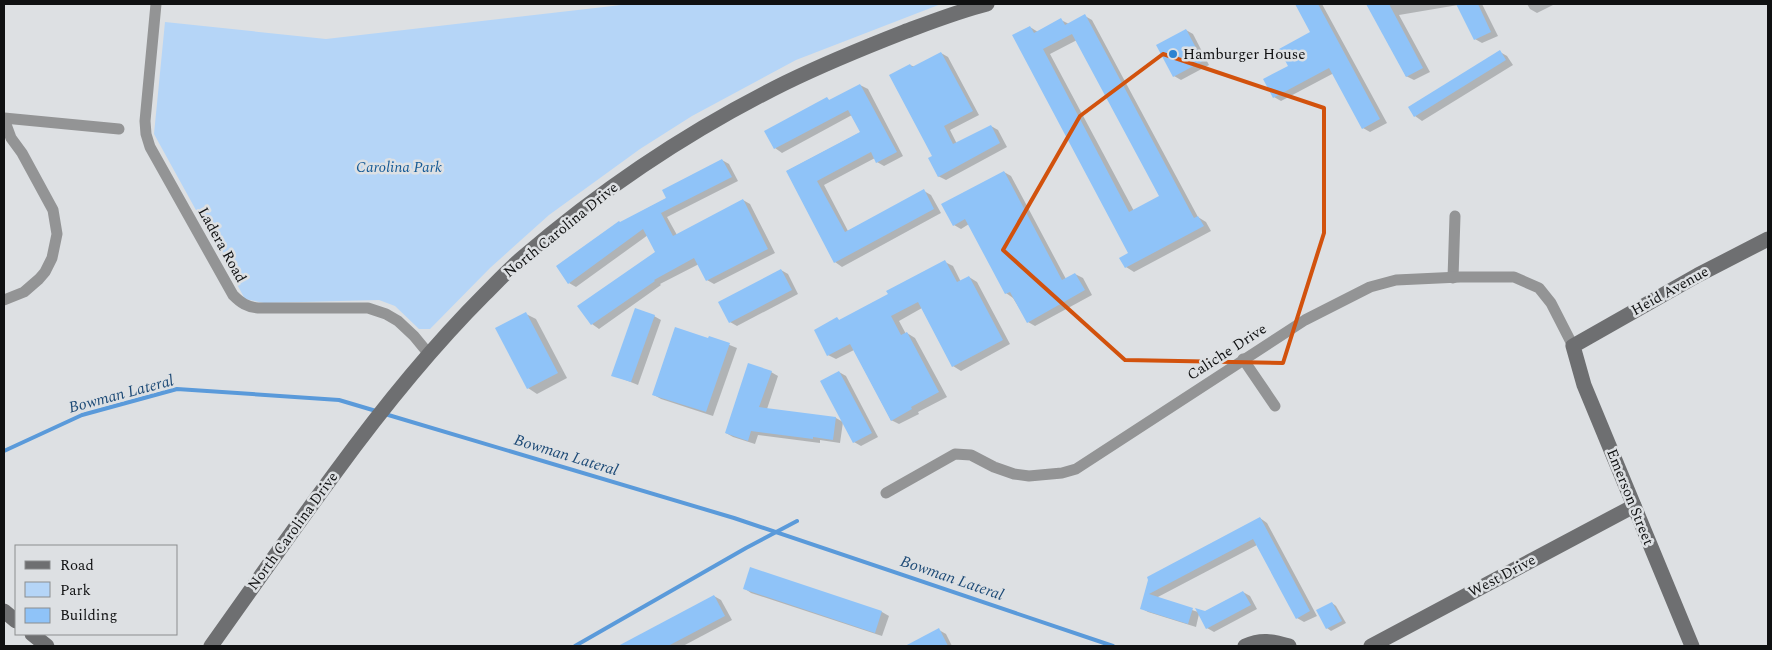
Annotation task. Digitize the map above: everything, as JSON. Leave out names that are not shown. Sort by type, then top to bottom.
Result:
[{"type":"main road","name":"North Carolina Drive","points":[[211,646],[279,550],[399,388],[428,353],[523,257],[609,189],[690,134],[747,102],[806,72],[854,51],[987,4]]},
{"type":"main road","name":"Heid Avenue","points":[[1573,346],[1698,275],[1768,239]]},
{"type":"main road","name":"Emerson Street","points":[[1573,346],[1584,385],[1692,646]]},
{"type":"main road","name":"West Drive","points":[[1371,646],[1634,506]]},
{"type":"main road","points":[[4,611],[15,620]]},
{"type":"main road","points":[[33,635],[47,646]]},
{"type":"main road","points":[[1245,646],[1260,641],[1271,641],[1289,646]]},
{"type":"street","name":"Ladera Road","points":[[156,4],[145,121],[146,134],[150,147],[233,295],[249,307],[258,308],[368,308],[386,314],[398,321],[428,353]]},
{"type":"street","points":[[4,300],[24,292],[45,272],[52,258],[57,234],[53,210],[22,153],[11,138],[4,119],[119,129]]},
{"type":"street","points":[[1453,278],[1455,216]]},
{"type":"street","name":"Caliche Drive","points":[[886,492],[955,454],[971,455],[994,467],[1014,474],[1029,476],[1062,473],[1076,469],[1305,320],[1370,287],[1396,280],[1514,277],[1539,288],[1551,303],[1573,346]]},
{"type":"street","points":[[1243,359],[1276,406]]},
{"type":"highlighted area","points":[[1163,54],[1324,108],[1324,233],[1283,363],[1125,360],[1003,250],[1080,116]]},
{"type":"green space","name":"Carolina Park","points":[[630,4],[941,4],[796,60],[692,116],[640,149],[549,215],[490,268],[430,329],[419,329],[395,306],[379,300],[264,303],[245,299],[154,134],[165,22],[326,39]]},
{"type":"building","points":[[1295,4],[1318,4],[1380,119],[1362,129],[1329,68],[1273,98],[1263,79],[1288,66],[1279,49],[1310,32]]},
{"type":"building","points":[[1366,4],[1389,4],[1423,68],[1406,77]]},
{"type":"building","points":[[1456,4],[1478,4],[1491,32],[1474,40]]},
{"type":"building","points":[[1085,14],[1194,218],[1198,216],[1204,226],[1125,268],[1119,258],[1128,253],[1012,35],[1030,26],[1034,33],[1061,18],[1065,25]],"holes":[[[1072,34],[1159,196],[1129,212],[1043,49]]]},
{"type":"building","points":[[1186,29],[1203,61],[1173,77],[1156,45]]},
{"type":"building","points":[[1500,50],[1506,60],[1414,117],[1408,107]]},
{"type":"building","points":[[941,52],[973,111],[944,126],[953,144],[991,125],[1000,143],[938,177],[928,158],[932,156],[889,75],[910,64],[912,67]]},
{"type":"building","points":[[860,84],[897,152],[876,163],[871,152],[817,181],[845,232],[924,189],[934,209],[834,263],[786,171],[860,132],[848,110],[774,149],[764,131],[827,97],[829,100]]},
{"type":"building","points":[[722,159],[732,177],[661,213],[673,236],[743,199],[768,249],[706,281],[694,258],[654,280],[591,325],[577,306],[655,252],[643,229],[568,284],[556,266],[619,221],[666,198],[662,190]]},
{"type":"building","points":[[1004,171],[1062,280],[1075,273],[1085,290],[1027,323],[1010,292],[1005,294],[965,219],[953,226],[941,204]]},
{"type":"building","points":[[945,260],[957,282],[969,276],[1003,340],[952,367],[918,302],[891,316],[901,335],[907,332],[939,392],[911,407],[912,409],[891,421],[850,344],[827,356],[814,330],[837,317],[839,320],[888,294],[886,291]]},
{"type":"building","points":[[781,269],[792,290],[729,323],[718,302]]},
{"type":"building","points":[[635,308],[655,315],[631,382],[611,376]]},
{"type":"building","points":[[526,312],[558,373],[527,389],[495,328]]},
{"type":"building","points":[[675,327],[730,343],[706,412],[652,395]]},
{"type":"building","points":[[748,363],[772,371],[759,407],[836,417],[833,440],[751,431],[748,441],[725,433]]},
{"type":"building","points":[[839,371],[872,433],[853,443],[820,381]]},
{"type":"building","points":[[1260,517],[1310,611],[1296,619],[1253,539],[1149,594],[1193,608],[1188,624],[1140,609],[1148,580],[1147,577]]},
{"type":"building","points":[[750,567],[882,611],[875,633],[743,589]]},
{"type":"building","points":[[1243,591],[1251,605],[1206,629],[1195,608],[1205,611]]},
{"type":"building","points":[[714,595],[725,616],[668,646],[618,646]]},
{"type":"building","points":[[1332,602],[1342,621],[1326,629],[1316,610]]},
{"type":"building","points":[[939,628],[948,646],[905,646]]},
{"type":"waterway","name":"Bowman Lateral","points":[[4,451],[82,415],[177,389],[339,400],[376,411]]},
{"type":"waterway","name":"Bowman Lateral","points":[[385,414],[734,518],[1113,646]]},
{"type":"waterway","points":[[575,646],[797,521]]},
{"type":"place","name":"Hamburger House","points":[[1173,54]]}]
